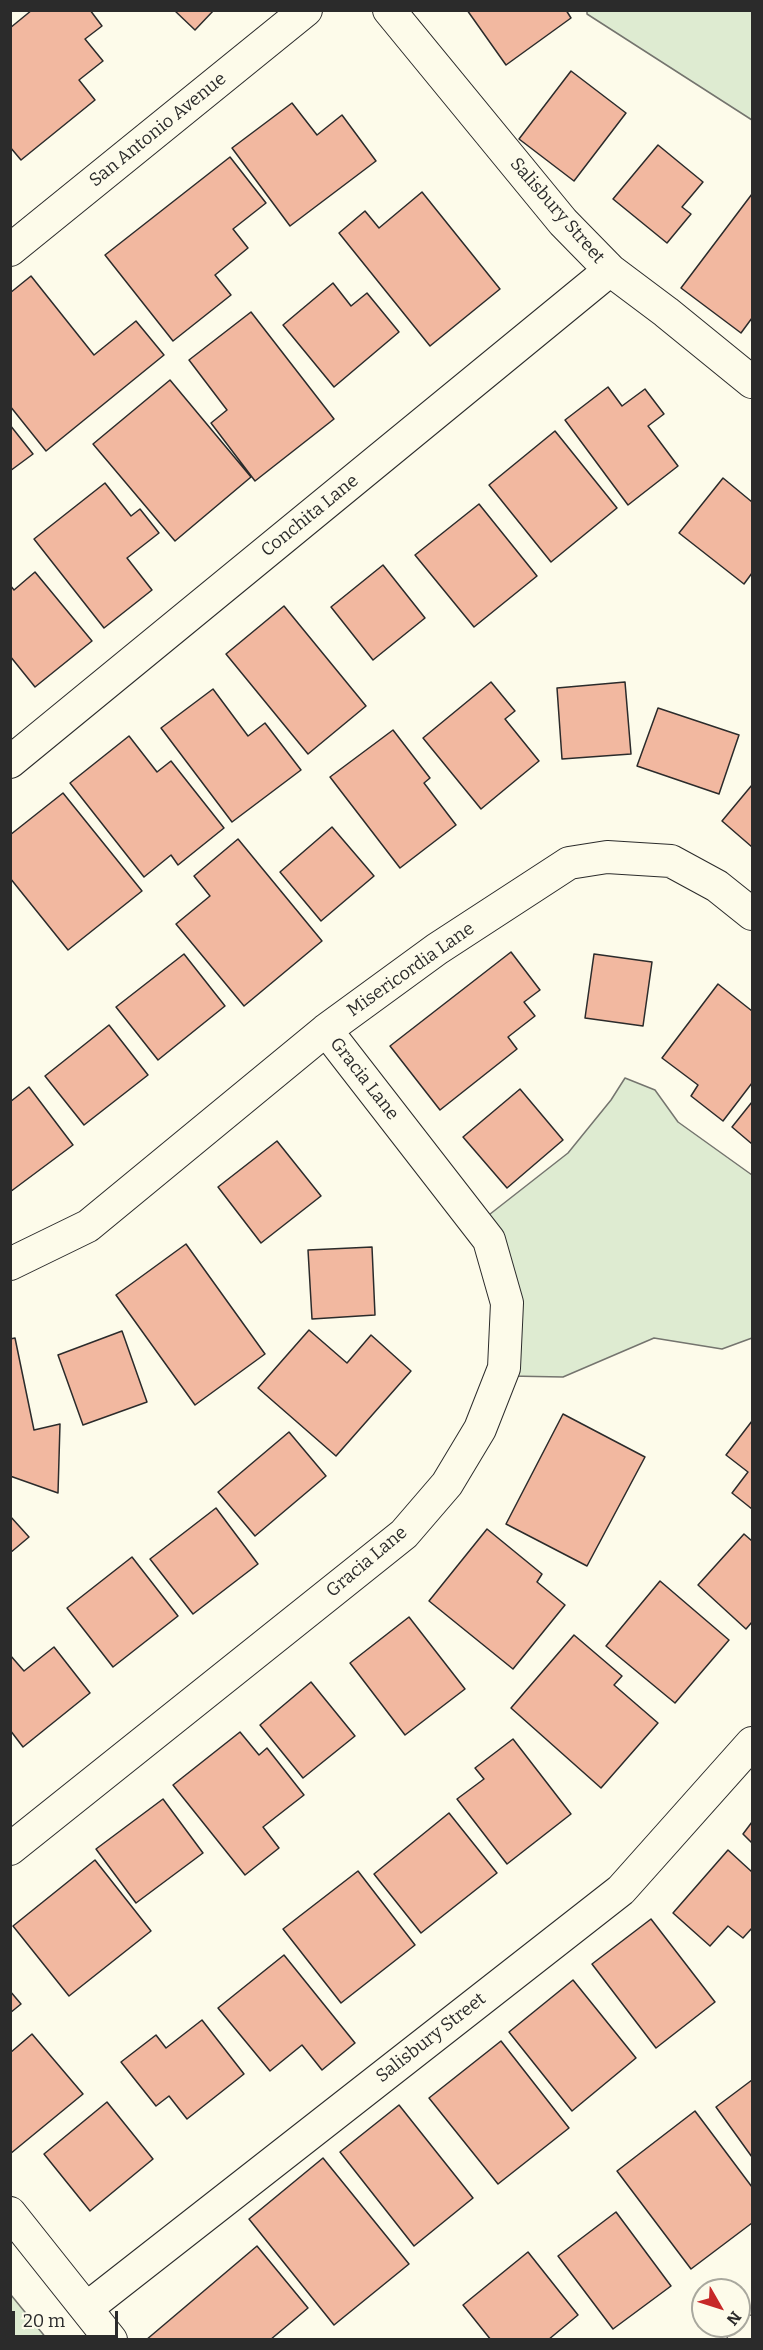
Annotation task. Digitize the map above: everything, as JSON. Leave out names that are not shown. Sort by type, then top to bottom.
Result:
[{"type":"main road","points":[[744,2340],[753,2332]]},
{"type":"street","name":"San Antonio Avenue","points":[[10,250],[306,10]]},
{"type":"street","name":"Salisbury Street","points":[[389,10],[563,222],[610,270],[753,382]]},
{"type":"street","name":"Conchita Lane","points":[[10,762],[610,270]]},
{"type":"street","name":"Misericordia Lane","points":[[10,1264],[88,1226],[326,1030],[437,950],[569,863],[608,857],[671,861],[717,886],[753,914]]},
{"type":"street","name":"Gracia Lane","points":[[10,1849],[404,1534],[447,1484],[480,1429],[504,1368],[507,1303],[489,1240],[326,1030]]},
{"type":"street","name":"Salisbury Street","points":[[87,2308],[621,1890],[753,1743]]},
{"type":"street","points":[[10,2213],[111,2340]]},
{"type":"green space","points":[[587,11],[752,11],[752,120],[587,14]]},
{"type":"green space","points":[[625,1078],[655,1090],[678,1122],[752,1175],[752,1338],[722,1349],[654,1338],[563,1377],[509,1376],[485,1218],[568,1153],[611,1100]]},
{"type":"green space","points":[[11,2295],[47,2339],[11,2339]]},
{"type":"building","points":[[32,10],[90,10],[102,26],[85,39],[103,61],[79,80],[95,100],[21,160],[10,147],[10,28]]},
{"type":"building","points":[[174,10],[214,10],[195,30]]},
{"type":"building","points":[[467,10],[566,10],[571,18],[506,65]]},
{"type":"building","points":[[571,71],[626,113],[574,181],[519,139]]},
{"type":"building","points":[[292,103],[317,135],[342,115],[376,161],[290,226],[232,148]]},
{"type":"building","points":[[658,145],[703,182],[682,207],[691,214],[667,243],[613,199]]},
{"type":"building","points":[[230,157],[266,203],[233,229],[248,248],[215,275],[231,295],[173,341],[105,255]]},
{"type":"building","points":[[422,192],[500,289],[430,346],[339,233],[365,211],[379,228]]},
{"type":"building","points":[[752,194],[752,318],[741,333],[681,288]]},
{"type":"building","points":[[31,276],[94,355],[136,321],[164,355],[46,451],[10,406],[10,293]]},
{"type":"building","points":[[333,283],[351,306],[367,293],[399,332],[334,387],[283,325]]},
{"type":"building","points":[[251,312],[334,419],[255,481],[211,423],[227,410],[189,360]]},
{"type":"building","points":[[170,380],[251,477],[175,541],[93,444]]},
{"type":"building","points":[[608,387],[622,406],[645,389],[664,414],[648,426],[678,466],[628,505],[565,420]]},
{"type":"building","points":[[10,425],[33,454],[10,471]]},
{"type":"building","points":[[555,431],[617,508],[551,562],[489,485]]},
{"type":"building","points":[[723,478],[752,502],[752,573],[744,584],[679,533]]},
{"type":"building","points":[[105,483],[131,516],[140,509],[159,533],[127,558],[152,590],[104,628],[34,539]]},
{"type":"building","points":[[479,504],[537,576],[474,627],[415,555]]},
{"type":"building","points":[[383,565],[425,618],[373,660],[331,607]]},
{"type":"building","points":[[35,572],[92,641],[35,687],[10,656],[10,585],[14,590]]},
{"type":"building","points":[[284,606],[366,706],[308,754],[226,654]]},
{"type":"building","points":[[491,682],[515,711],[505,719],[539,761],[481,809],[423,738]]},
{"type":"building","points":[[625,682],[631,754],[562,759],[557,688]]},
{"type":"building","points":[[213,689],[248,736],[265,723],[301,770],[232,822],[161,728]]},
{"type":"building","points":[[658,708],[739,735],[719,794],[637,766]]},
{"type":"building","points":[[393,730],[430,778],[424,783],[456,825],[400,868],[330,777]]},
{"type":"building","points":[[129,736],[157,772],[171,761],[224,828],[178,865],[171,855],[144,877],[70,783]]},
{"type":"building","points":[[752,785],[752,847],[722,821]]},
{"type":"building","points":[[63,793],[142,891],[68,950],[10,878],[10,835]]},
{"type":"building","points":[[332,827],[374,876],[321,921],[280,872]]},
{"type":"building","points":[[238,839],[322,941],[244,1006],[176,924],[210,896],[194,876]]},
{"type":"building","points":[[511,952],[540,990],[524,1002],[535,1016],[508,1037],[517,1049],[440,1110],[390,1046]]},
{"type":"building","points":[[184,954],[225,1006],[158,1060],[116,1007]]},
{"type":"building","points":[[594,954],[652,962],[643,1026],[585,1018]]},
{"type":"building","points":[[718,984],[752,1011],[752,1083],[723,1121],[691,1096],[698,1085],[662,1058]]},
{"type":"building","points":[[109,1025],[148,1075],[84,1125],[45,1076]]},
{"type":"building","points":[[29,1087],[73,1145],[10,1192],[10,1102]]},
{"type":"building","points":[[520,1089],[563,1140],[507,1188],[463,1137]]},
{"type":"building","points":[[752,1102],[752,1144],[732,1127]]},
{"type":"building","points":[[277,1141],[321,1196],[261,1243],[218,1187]]},
{"type":"building","points":[[186,1244],[265,1354],[195,1405],[116,1295]]},
{"type":"building","points":[[372,1247],[375,1315],[312,1319],[308,1250]]},
{"type":"building","points":[[309,1330],[347,1363],[371,1335],[411,1371],[336,1456],[258,1388]]},
{"type":"building","points":[[122,1331],[147,1402],[83,1425],[58,1355]]},
{"type":"building","points":[[15,1338],[34,1430],[60,1424],[58,1493],[10,1476],[10,1339]]},
{"type":"building","points":[[563,1414],[645,1457],[587,1566],[506,1524]]},
{"type":"building","points":[[752,1421],[752,1509],[732,1493],[748,1472],[726,1455]]},
{"type":"building","points":[[289,1432],[326,1476],[255,1536],[218,1492]]},
{"type":"building","points":[[216,1508],[258,1564],[193,1614],[150,1559]]},
{"type":"building","points":[[10,1516],[29,1537],[10,1553]]},
{"type":"building","points":[[487,1529],[542,1574],[537,1582],[565,1605],[513,1669],[429,1601]]},
{"type":"building","points":[[744,1534],[752,1541],[752,1622],[746,1629],[698,1585]]},
{"type":"building","points":[[132,1557],[178,1616],[113,1667],[67,1608]]},
{"type":"building","points":[[660,1581],[729,1640],[675,1703],[606,1646]]},
{"type":"building","points":[[409,1617],[465,1689],[405,1735],[350,1663]]},
{"type":"building","points":[[574,1635],[622,1676],[614,1685],[658,1723],[601,1788],[511,1708]]},
{"type":"building","points":[[54,1647],[90,1693],[23,1747],[10,1730],[10,1655],[24,1671]]},
{"type":"building","points":[[311,1682],[355,1736],[303,1778],[260,1725]]},
{"type":"building","points":[[240,1732],[259,1755],[267,1748],[304,1795],[263,1827],[279,1848],[245,1875],[173,1785]]},
{"type":"building","points":[[513,1739],[571,1814],[507,1864],[457,1799],[484,1779],[475,1768]]},
{"type":"building","points":[[163,1799],[203,1853],[136,1903],[96,1849]]},
{"type":"building","points":[[449,1813],[497,1873],[421,1933],[374,1874]]},
{"type":"building","points":[[752,1822],[752,1843],[743,1834]]},
{"type":"building","points":[[728,1850],[752,1872],[752,1928],[743,1938],[728,1926],[710,1946],[673,1913]]},
{"type":"building","points":[[95,1860],[151,1931],[69,1996],[13,1926]]},
{"type":"building","points":[[358,1871],[415,1945],[341,2003],[283,1929]]},
{"type":"building","points":[[651,1919],[715,2002],[656,2048],[592,1964]]},
{"type":"building","points":[[284,1955],[355,2043],[322,2070],[302,2045],[270,2071],[218,2008]]},
{"type":"building","points":[[573,1980],[636,2058],[572,2111],[509,2032]]},
{"type":"building","points":[[10,1991],[21,2004],[10,2013]]},
{"type":"building","points":[[202,2020],[244,2074],[187,2119],[169,2096],[156,2106],[121,2062],[156,2035],[166,2048]]},
{"type":"building","points":[[32,2034],[83,2094],[10,2154],[10,2053]]},
{"type":"building","points":[[501,2041],[569,2128],[498,2184],[429,2098]]},
{"type":"building","points":[[752,2080],[752,2157],[716,2107]]},
{"type":"building","points":[[107,2102],[153,2159],[90,2211],[44,2154]]},
{"type":"building","points":[[399,2105],[473,2198],[414,2246],[340,2152]]},
{"type":"building","points":[[695,2111],[752,2187],[752,2223],[691,2269],[617,2171]]},
{"type":"building","points":[[323,2158],[409,2264],[334,2325],[249,2219]]},
{"type":"building","points":[[616,2212],[671,2286],[613,2329],[558,2256]]},
{"type":"building","points":[[257,2246],[308,2308],[270,2340],[146,2340]]},
{"type":"building","points":[[528,2252],[578,2315],[548,2340],[491,2340],[463,2305]]}]
